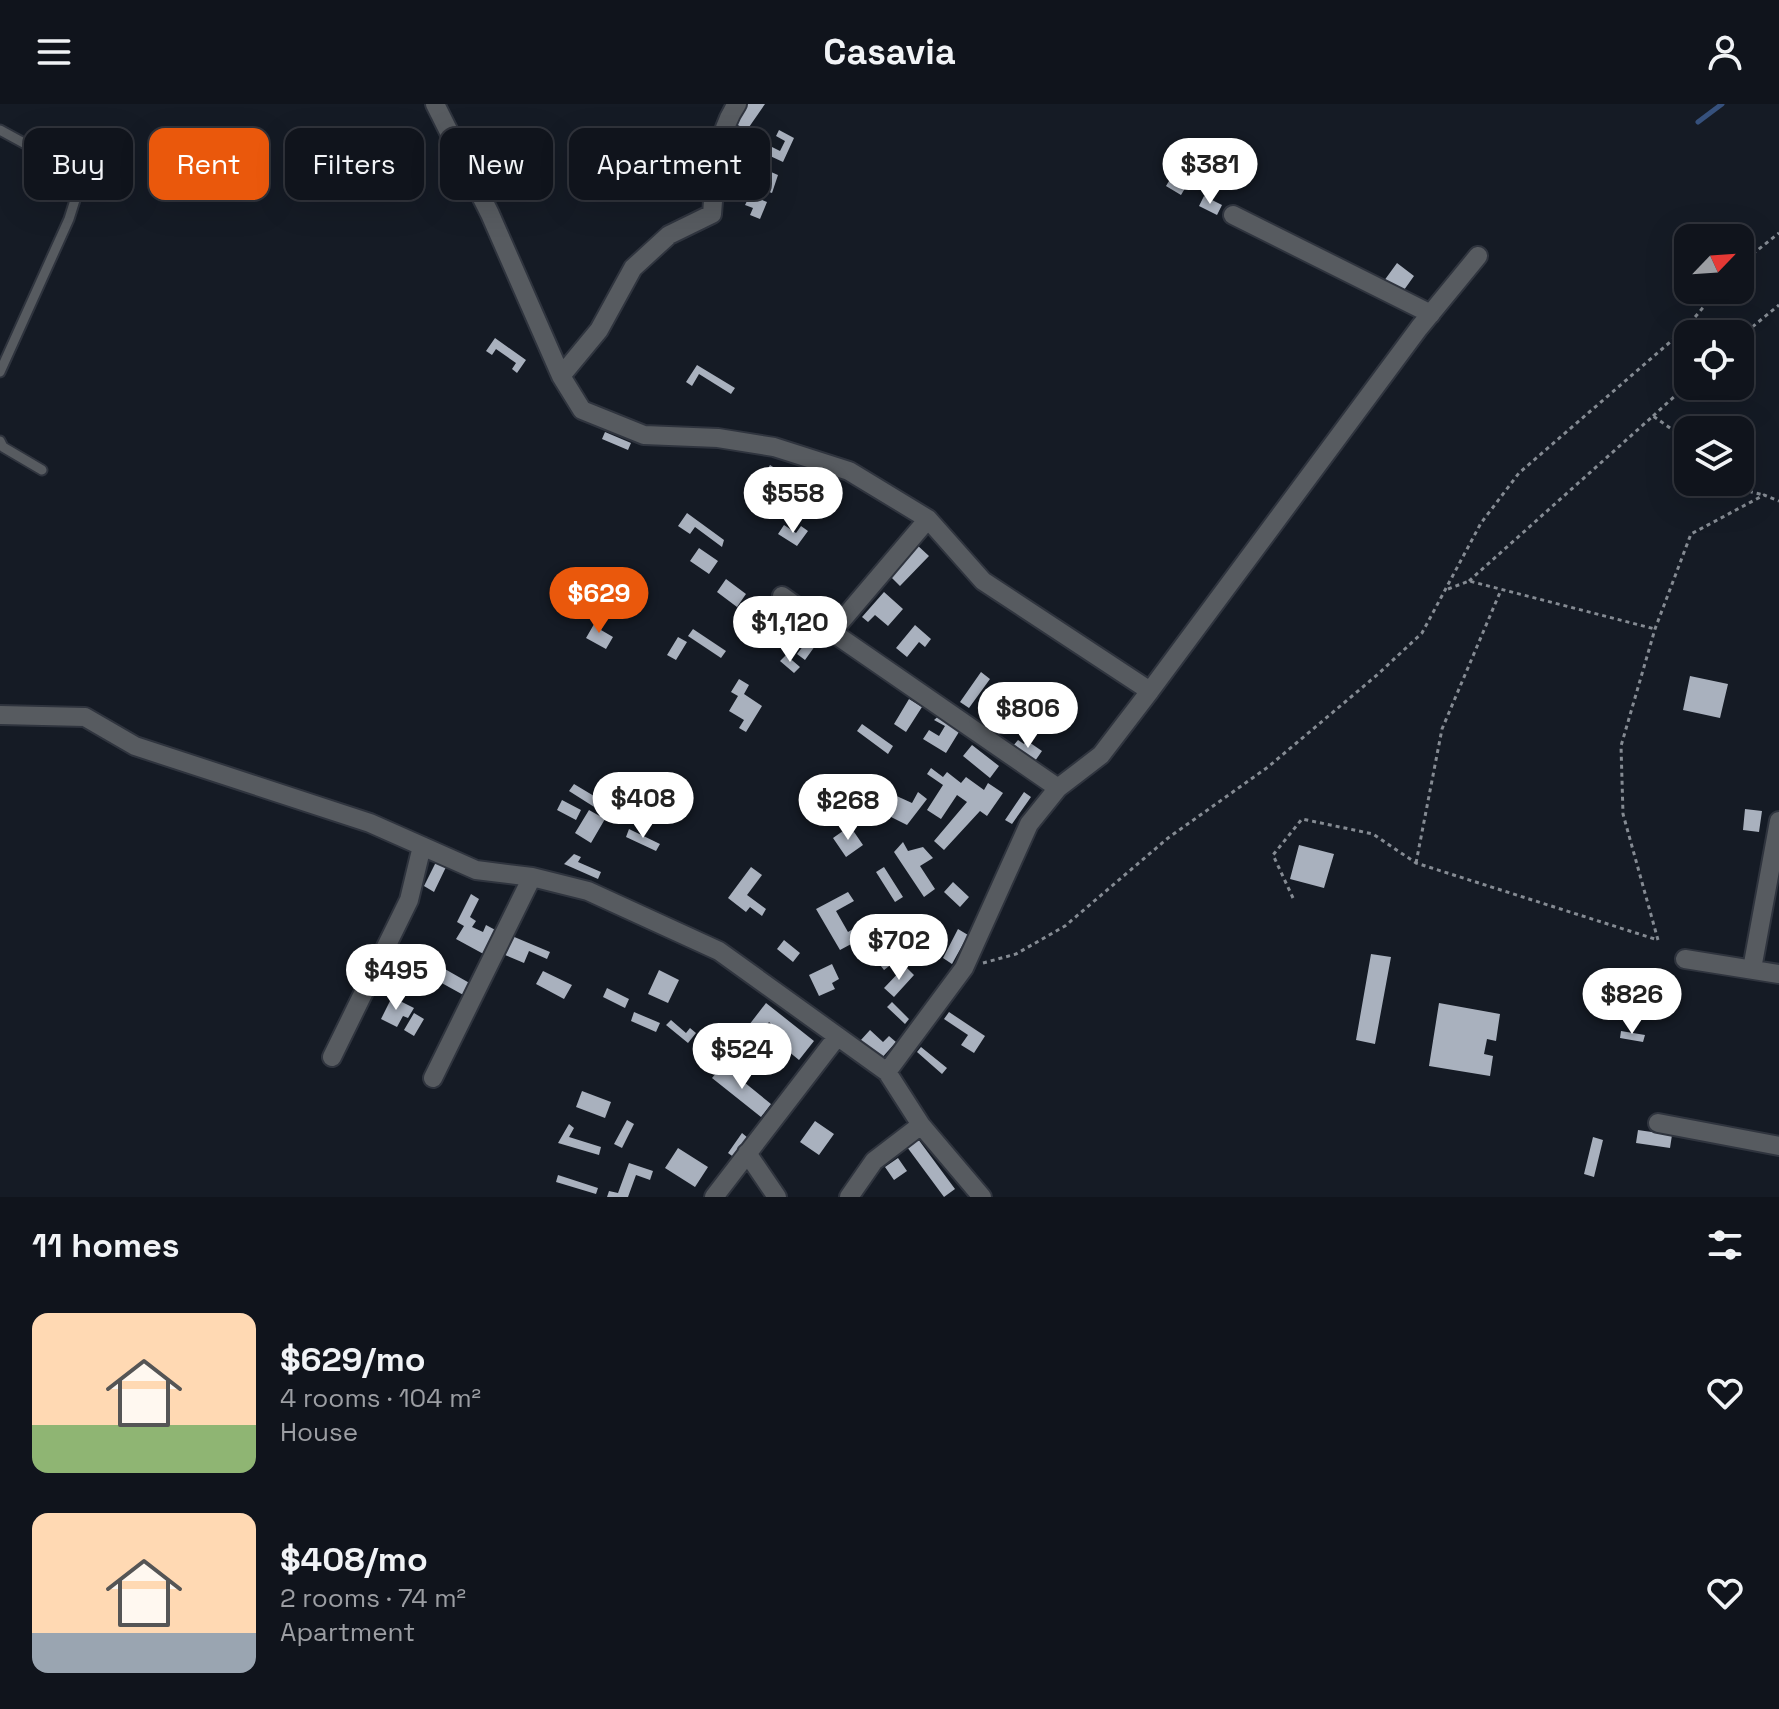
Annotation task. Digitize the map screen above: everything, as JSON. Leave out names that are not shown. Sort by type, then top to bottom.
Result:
[{"type":"street","points":[[435,104],[490,214],[561,376],[582,410],[599,420],[644,435],[718,438],[774,447],[849,471],[928,519],[983,581],[1150,691]]},
{"type":"street","points":[[561,376],[599,330],[633,268],[669,235],[712,214],[716,167],[729,115],[737,104]]},
{"type":"street","points":[[1233,215],[1431,314]]},
{"type":"street","points":[[887,1072],[964,968],[1029,824],[1058,788],[1101,755],[1431,314],[1478,256]]},
{"type":"street","points":[[832,632],[928,519]]},
{"type":"street","points":[[782,596],[1058,788]]},
{"type":"street","points":[[0,715],[85,717],[135,746],[370,823],[476,870],[532,877],[588,891],[719,951],[887,1072],[921,1125],[982,1197]]},
{"type":"street","points":[[1752,969],[1779,821]]},
{"type":"street","points":[[332,1057],[409,900],[422,846]]},
{"type":"street","points":[[433,1078],[532,877]]},
{"type":"street","points":[[1685,959],[1779,974]]},
{"type":"street","points":[[714,1197],[837,1037]]},
{"type":"street","points":[[1658,1123],[1779,1146]]},
{"type":"street","points":[[849,1197],[874,1161],[921,1125]]},
{"type":"street","points":[[747,1153],[777,1197]]},
{"type":"lane","points":[[0,130],[55,160],[81,181],[69,219],[0,372]]},
{"type":"lane","points":[[0,441],[3,447],[42,470]]},
{"type":"path","points":[[1754,253],[1779,233]]},
{"type":"path","points":[[964,968],[1016,954],[1065,926],[1168,838],[1268,767],[1377,675],[1422,633],[1481,523],[1519,473],[1684,330],[1706,304]]},
{"type":"path","points":[[1754,326],[1779,305]]},
{"type":"path","points":[[1448,589],[1469,581],[1674,397]]},
{"type":"path","points":[[1653,416],[1674,431]]},
{"type":"path","points":[[1754,493],[1779,501]]},
{"type":"path","points":[[1293,898],[1273,855],[1302,819],[1373,834],[1416,863],[1658,940],[1623,814],[1621,746],[1655,629],[1691,534],[1764,495]]},
{"type":"path","points":[[1469,581],[1655,629]]},
{"type":"path","points":[[1416,863],[1442,729],[1501,590]]},
{"type":"building","points":[[744,104],[765,104],[748,128],[734,123]]},
{"type":"building","points":[[779,130],[794,138],[783,162],[770,156],[772,147],[780,151],[785,141],[776,136]]},
{"type":"building","points":[[771,172],[778,175],[770,192]]},
{"type":"building","points":[[1172,176],[1187,185],[1181,195],[1166,186]]},
{"type":"building","points":[[1204,196],[1222,205],[1217,215],[1199,206]]},
{"type":"building","points":[[748,200],[767,202],[760,219],[750,215],[753,208],[745,205]]},
{"type":"building","points":[[1397,263],[1414,276],[1399,297],[1381,285]]},
{"type":"building","points":[[495,338],[526,360],[517,373],[512,369],[516,363],[496,349],[492,355],[486,351]]},
{"type":"building","points":[[697,365],[735,388],[731,394],[699,374],[692,386],[686,382]]},
{"type":"building","points":[[605,432],[631,443],[628,450],[602,439]]},
{"type":"building","points":[[770,465],[784,474],[763,506],[749,497],[754,489],[761,493],[772,475],[766,472]]},
{"type":"building","points":[[687,513],[724,540],[722,547],[695,527],[690,534],[678,526]]},
{"type":"building","points":[[784,525],[796,533],[801,526],[808,531],[797,546],[778,534]]},
{"type":"building","points":[[916,544],[929,556],[900,586],[887,573]]},
{"type":"building","points":[[699,548],[718,561],[709,574],[690,561]]},
{"type":"building","points":[[622,568],[631,573],[622,588],[614,583]]},
{"type":"building","points":[[726,579],[746,594],[737,607],[717,592]]},
{"type":"building","points":[[884,592],[903,609],[888,626],[875,615],[868,622],[862,617]]},
{"type":"building","points":[[597,619],[604,624],[601,630],[613,637],[606,649],[586,638]]},
{"type":"building","points":[[915,625],[931,639],[925,647],[919,642],[907,657],[896,648]]},
{"type":"building","points":[[693,629],[726,651],[721,658],[688,636]]},
{"type":"building","points":[[802,635],[815,646],[805,660],[797,654],[804,645],[797,640]]},
{"type":"building","points":[[678,637],[687,642],[676,660],[667,655]]},
{"type":"building","points":[[786,655],[800,667],[794,673],[780,661]]},
{"type":"building","points":[[981,672],[990,679],[969,708],[960,702]]},
{"type":"building","points":[[1690,676],[1728,684],[1720,718],[1683,710]]},
{"type":"building","points":[[739,679],[749,685],[744,694],[762,706],[746,732],[739,728],[744,720],[729,711],[738,696],[731,692]]},
{"type":"building","points":[[909,699],[922,707],[906,732],[894,724]]},
{"type":"building","points":[[1015,702],[1031,713],[1026,721],[1010,710]]},
{"type":"building","points":[[941,714],[962,727],[946,753],[923,739],[929,730],[939,736],[945,726],[934,720]]},
{"type":"building","points":[[862,724],[893,746],[888,754],[857,731]]},
{"type":"building","points":[[1018,740],[1024,744],[1026,740],[1042,751],[1035,761],[1013,746]]},
{"type":"building","points":[[972,745],[999,766],[990,778],[963,756]]},
{"type":"building","points":[[931,768],[943,777],[947,772],[961,783],[966,777],[984,790],[988,783],[1003,793],[987,816],[980,811],[944,850],[934,841],[967,802],[957,795],[941,819],[927,810],[943,785],[927,774]]},
{"type":"building","points":[[574,784],[604,802],[599,810],[569,791]]},
{"type":"building","points":[[870,792],[888,801],[890,793],[912,803],[918,792],[927,799],[907,825],[857,800]]},
{"type":"building","points":[[1024,792],[1031,797],[1012,824],[1005,820]]},
{"type":"building","points":[[562,800],[581,810],[576,820],[557,810]]},
{"type":"building","points":[[1745,809],[1762,811],[1759,832],[1743,830]]},
{"type":"building","points":[[589,810],[605,819],[591,843],[575,833]]},
{"type":"building","points":[[850,826],[863,845],[846,857],[833,838]]},
{"type":"building","points":[[629,829],[660,844],[656,851],[626,837]]},
{"type":"building","points":[[903,842],[908,851],[923,847],[933,858],[920,866],[935,889],[924,897],[894,852]]},
{"type":"building","points":[[1299,845],[1334,854],[1324,888],[1290,879]]},
{"type":"building","points":[[574,854],[581,857],[578,862],[601,872],[598,879],[564,864]]},
{"type":"building","points":[[436,862],[446,867],[434,892],[424,886]]},
{"type":"building","points":[[751,867],[762,875],[747,895],[766,909],[762,916],[750,907],[746,912],[728,898]]},
{"type":"building","points":[[884,867],[903,897],[895,902],[876,872]]},
{"type":"building","points":[[953,882],[969,897],[960,907],[944,892]]},
{"type":"building","points":[[848,892],[854,901],[836,911],[848,932],[862,924],[868,935],[840,950],[816,909]]},
{"type":"building","points":[[471,894],[479,899],[470,917],[476,921],[472,927],[483,932],[486,925],[501,933],[489,957],[456,939],[464,926],[457,922]]},
{"type":"building","points":[[892,928],[910,950],[884,970],[867,948]]},
{"type":"building","points":[[958,929],[968,935],[952,964],[943,958]]},
{"type":"building","points":[[512,936],[550,952],[547,959],[529,951],[524,963],[505,955]]},
{"type":"building","points":[[784,940],[800,953],[793,962],[777,949]]},
{"type":"building","points":[[1371,954],[1391,957],[1375,1044],[1356,1040]]},
{"type":"building","points":[[436,964],[473,985],[467,997],[429,976]]},
{"type":"building","points":[[832,964],[839,979],[832,983],[835,989],[819,996],[809,975]]},
{"type":"building","points":[[905,966],[914,975],[894,997],[884,988]]},
{"type":"building","points":[[659,970],[679,980],[668,1003],[648,994]]},
{"type":"building","points":[[543,971],[572,985],[564,999],[536,984]]},
{"type":"building","points":[[607,988],[629,999],[625,1008],[603,997]]},
{"type":"building","points":[[392,997],[414,1008],[408,1018],[403,1016],[397,1027],[381,1019]]},
{"type":"building","points":[[892,1002],[909,1019],[905,1024],[887,1007]]},
{"type":"building","points":[[766,1003],[814,1041],[799,1060],[777,1042],[782,1034],[769,1022],[738,1066],[725,1056]]},
{"type":"building","points":[[1439,1003],[1500,1014],[1496,1041],[1487,1039],[1484,1054],[1493,1056],[1490,1076],[1429,1066]]},
{"type":"building","points":[[634,1012],[660,1023],[656,1032],[631,1021]]},
{"type":"building","points":[[949,1012],[985,1036],[974,1053],[961,1045],[968,1035],[944,1019]]},
{"type":"building","points":[[414,1013],[424,1019],[414,1036],[404,1030]]},
{"type":"building","points":[[671,1020],[686,1033],[690,1028],[696,1033],[688,1043],[666,1025]]},
{"type":"building","points":[[870,1030],[883,1042],[889,1036],[896,1042],[880,1060],[860,1041]]},
{"type":"building","points":[[1621,1031],[1645,1035],[1643,1042],[1620,1038]]},
{"type":"building","points":[[921,1047],[947,1068],[942,1074],[917,1052]]},
{"type":"building","points":[[723,1065],[771,1104],[761,1117],[712,1078]]},
{"type":"building","points":[[582,1091],[611,1102],[605,1118],[576,1107]]},
{"type":"building","points":[[627,1120],[634,1124],[622,1148],[614,1144]]},
{"type":"building","points":[[815,1121],[834,1134],[819,1155],[800,1142]]},
{"type":"building","points":[[569,1124],[574,1128],[569,1137],[601,1147],[599,1155],[558,1143]]},
{"type":"building","points":[[1638,1130],[1672,1135],[1670,1148],[1636,1143]]},
{"type":"building","points":[[742,1133],[748,1138],[735,1158],[728,1153]]},
{"type":"building","points":[[1593,1137],[1603,1140],[1594,1177],[1584,1174]]},
{"type":"building","points":[[918,1139],[955,1189],[944,1197],[907,1147]]},
{"type":"building","points":[[678,1148],[708,1167],[695,1187],[665,1168]]},
{"type":"building","points":[[898,1158],[907,1171],[894,1180],[885,1167]]},
{"type":"building","points":[[629,1163],[653,1171],[650,1180],[636,1175],[628,1197],[607,1197],[609,1191],[618,1193]]},
{"type":"building","points":[[558,1175],[598,1188],[596,1194],[556,1182]]},
{"type":"waterway","points":[[1698,122],[1722,104]]}]
